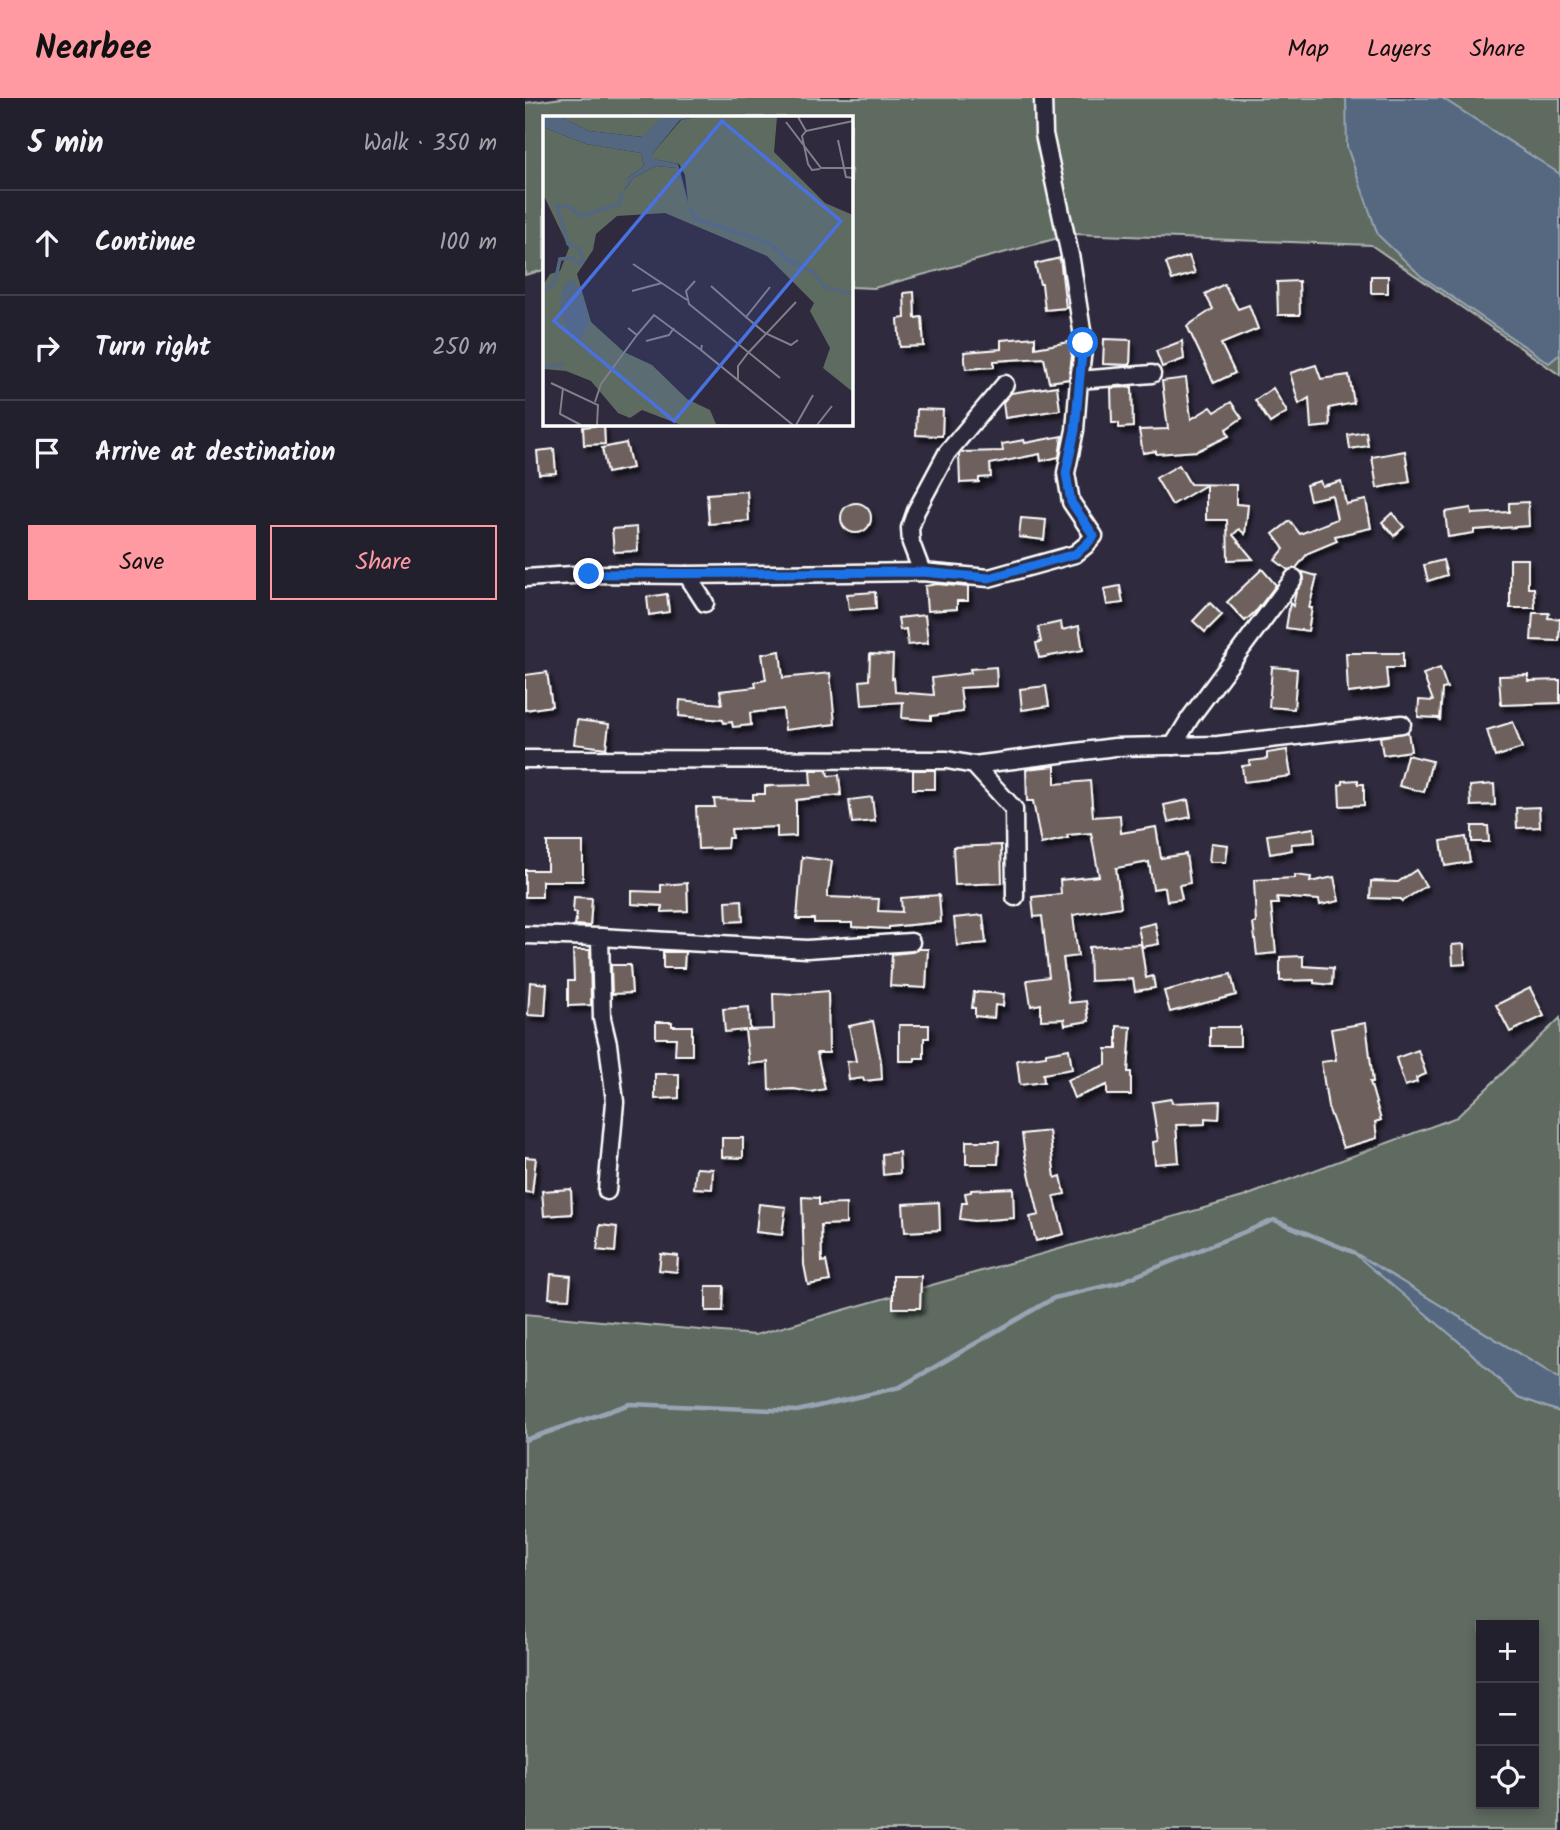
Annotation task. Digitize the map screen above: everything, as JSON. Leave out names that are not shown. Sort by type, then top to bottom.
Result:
[{"type":"street","points":[[525,578],[589,574],[922,572],[989,578],[1037,563],[1058,560],[1075,554],[1086,545],[1094,536],[1071,502],[1066,473],[1075,430],[1083,343],[1071,260],[1044,134],[1043,98]]},
{"type":"street","points":[[1079,380],[1152,374]]},
{"type":"street","points":[[922,572],[911,543],[910,527],[916,511],[947,453],[1005,383]]},
{"type":"street","points":[[687,575],[705,603]]},
{"type":"street","points":[[1173,746],[1190,718],[1294,578]]},
{"type":"street","points":[[525,759],[947,761],[974,765],[1115,747],[1218,746],[1402,724]]},
{"type":"street","points":[[974,765],[1014,809],[1015,897]]},
{"type":"street","points":[[525,934],[807,949],[911,942]]},
{"type":"street","points":[[600,937],[602,1019],[615,1102],[607,1191]]},
{"type":"green space","points":[[562,98],[1560,98],[1560,375],[1371,245],[1073,234],[874,288],[852,287],[852,116],[543,116],[543,270],[525,275],[525,103]]},
{"type":"green space","points":[[1560,1018],[1560,1379],[1355,1253],[1464,1346],[1516,1396],[1560,1412],[1560,1830],[525,1830],[525,1314],[755,1335],[1243,1197],[1457,1117]]},
{"type":"water","points":[[1346,98],[1442,98],[1560,174],[1560,354],[1549,363],[1421,276],[1378,235],[1347,147]]},
{"type":"water","points":[[1349,1249],[1560,1379],[1560,1412],[1516,1396],[1464,1346]]},
{"type":"building","points":[[1189,256],[1195,273],[1172,280],[1166,263]]},
{"type":"building","points":[[1060,258],[1066,308],[1045,310],[1042,284],[1035,264]]},
{"type":"building","points":[[1371,276],[1388,276],[1388,293],[1371,293]]},
{"type":"building","points":[[1299,281],[1300,315],[1278,315],[1277,282]]},
{"type":"building","points":[[1224,284],[1238,309],[1249,305],[1258,329],[1221,344],[1235,373],[1214,383],[1187,326],[1213,309],[1205,294]]},
{"type":"building","points":[[914,292],[915,318],[922,317],[924,346],[900,347],[898,319],[905,318],[904,293]]},
{"type":"building","points":[[1035,337],[1035,348],[1069,342],[1072,356],[1069,379],[1049,382],[1044,358],[994,361],[994,367],[966,369],[964,352],[1001,349],[1001,340]]},
{"type":"building","points":[[1104,339],[1131,340],[1130,365],[1103,364]]},
{"type":"building","points":[[1182,341],[1184,359],[1162,367],[1156,351]]},
{"type":"building","points":[[1316,365],[1321,379],[1349,375],[1354,403],[1329,408],[1330,426],[1311,428],[1309,398],[1299,404],[1290,373]]},
{"type":"building","points":[[1186,378],[1191,419],[1211,407],[1215,412],[1231,402],[1242,418],[1226,429],[1229,436],[1197,451],[1143,453],[1139,430],[1168,429],[1162,381]]},
{"type":"building","points":[[1057,386],[1060,410],[1005,418],[1003,402],[1011,393]]},
{"type":"building","points":[[1132,387],[1133,427],[1119,428],[1119,423],[1112,423],[1111,388]]},
{"type":"building","points":[[1273,388],[1287,412],[1270,423],[1255,400]]},
{"type":"building","points":[[917,409],[943,410],[942,436],[916,435]]},
{"type":"building","points":[[604,425],[605,444],[584,445],[583,427]]},
{"type":"building","points":[[1366,432],[1368,446],[1350,449],[1348,435]]},
{"type":"building","points":[[1062,436],[1059,457],[1041,461],[1040,454],[990,464],[991,477],[979,478],[979,482],[960,483],[961,452],[1003,451],[1002,444]]},
{"type":"building","points":[[626,443],[632,468],[607,473],[602,448]]},
{"type":"building","points":[[554,449],[556,473],[539,474],[537,451]]},
{"type":"building","points":[[1405,451],[1410,482],[1377,488],[1372,457]]},
{"type":"building","points":[[1179,465],[1190,484],[1236,485],[1236,504],[1248,505],[1245,534],[1239,529],[1233,535],[1253,559],[1228,560],[1227,520],[1206,520],[1206,485],[1172,505],[1156,478]]},
{"type":"building","points":[[1320,481],[1322,486],[1341,481],[1346,504],[1366,500],[1371,528],[1335,536],[1337,541],[1308,553],[1296,568],[1288,570],[1275,560],[1284,549],[1273,534],[1290,521],[1300,534],[1337,519],[1332,495],[1310,500],[1306,485]]},
{"type":"building","points":[[747,491],[749,521],[709,524],[707,494]]},
{"type":"building","points":[[1528,502],[1529,526],[1474,530],[1474,533],[1448,537],[1445,512],[1471,508],[1472,514],[1509,512],[1509,503]]},
{"type":"building","points":[[856,503],[867,507],[871,518],[867,529],[856,533],[845,529],[841,518],[845,507]]},
{"type":"building","points":[[1392,513],[1404,527],[1394,536],[1382,522]]},
{"type":"building","points":[[1021,518],[1046,520],[1044,540],[1019,537]]},
{"type":"building","points":[[637,527],[638,551],[614,552],[612,529]]},
{"type":"building","points":[[1510,559],[1528,559],[1528,588],[1534,588],[1535,608],[1510,608]]},
{"type":"building","points":[[1443,560],[1447,575],[1428,581],[1424,565]]},
{"type":"building","points":[[1262,569],[1276,585],[1245,621],[1227,602]]},
{"type":"building","points":[[1303,572],[1317,576],[1309,608],[1312,608],[1308,631],[1286,628],[1290,603],[1293,606],[1296,592],[1304,580]]},
{"type":"building","points":[[937,584],[968,587],[968,601],[957,601],[957,609],[927,611],[925,586]]},
{"type":"building","points":[[1120,586],[1123,603],[1107,605],[1104,589]]},
{"type":"building","points":[[875,592],[876,608],[849,610],[847,594]]},
{"type":"building","points":[[667,594],[669,612],[649,615],[647,597]]},
{"type":"building","points":[[1210,603],[1222,615],[1205,632],[1193,621]]},
{"type":"building","points":[[1533,613],[1549,613],[1548,618],[1560,619],[1559,641],[1531,640]]},
{"type":"building","points":[[925,615],[928,643],[908,645],[906,629],[900,630],[898,618]]},
{"type":"building","points":[[1061,622],[1062,630],[1079,626],[1083,650],[1039,658],[1036,643],[1041,642],[1038,627]]},
{"type":"building","points":[[780,651],[783,678],[830,673],[835,724],[785,730],[783,709],[750,713],[751,725],[733,727],[732,722],[724,723],[723,720],[679,716],[680,700],[722,704],[720,691],[756,687],[755,682],[766,680],[762,654]]},
{"type":"building","points":[[1346,653],[1403,653],[1403,668],[1386,668],[1388,688],[1348,693]]},
{"type":"building","points":[[870,654],[893,655],[892,679],[894,678],[895,692],[934,695],[932,678],[971,673],[970,669],[996,667],[997,686],[960,688],[963,712],[931,716],[931,720],[902,718],[903,702],[862,705],[860,681],[869,680]]},
{"type":"building","points":[[1272,667],[1297,669],[1294,709],[1269,707]]},
{"type":"building","points":[[1440,668],[1447,688],[1442,689],[1440,721],[1439,718],[1418,717],[1419,700],[1433,701],[1423,674]]},
{"type":"building","points":[[547,672],[552,706],[525,710],[525,675]]},
{"type":"building","points":[[1528,675],[1528,681],[1560,680],[1560,703],[1501,705],[1499,676]]},
{"type":"building","points":[[1046,686],[1049,706],[1022,710],[1020,689]]},
{"type":"building","points":[[577,720],[609,724],[606,748],[574,744]]},
{"type":"building","points":[[1513,722],[1522,748],[1495,757],[1487,730]]},
{"type":"building","points":[[1408,732],[1411,751],[1383,755],[1380,737]]},
{"type":"building","points":[[1287,750],[1291,776],[1244,782],[1242,766],[1250,765],[1249,761],[1267,759],[1267,753]]},
{"type":"building","points":[[1407,755],[1432,761],[1424,792],[1399,786]]},
{"type":"building","points":[[1055,766],[1055,784],[1090,781],[1093,817],[1120,815],[1121,833],[1156,827],[1161,858],[1186,854],[1190,883],[1179,885],[1182,899],[1167,901],[1165,887],[1153,889],[1149,862],[1116,868],[1121,907],[1073,915],[1078,956],[1063,958],[1069,1003],[1086,1001],[1089,1021],[1065,1025],[1064,1019],[1041,1020],[1041,1004],[1031,1006],[1027,980],[1049,977],[1042,916],[1034,917],[1032,897],[1061,894],[1060,880],[1099,876],[1091,833],[1067,835],[1068,838],[1041,844],[1033,801],[1027,801],[1026,769]]},
{"type":"building","points":[[810,770],[827,770],[828,776],[839,775],[841,795],[796,800],[796,836],[777,837],[777,827],[731,829],[732,838],[728,838],[727,848],[698,849],[696,807],[715,807],[714,799],[753,800],[753,794],[765,794],[765,786],[811,785]]},
{"type":"building","points":[[913,770],[935,770],[935,789],[913,789]]},
{"type":"building","points":[[1358,780],[1358,784],[1364,784],[1364,805],[1340,806],[1339,785],[1343,784],[1343,781]]},
{"type":"building","points":[[1494,784],[1495,805],[1471,806],[1470,786]]},
{"type":"building","points":[[872,797],[875,821],[852,823],[849,800]]},
{"type":"building","points":[[1188,800],[1191,817],[1168,822],[1164,805]]},
{"type":"building","points":[[1539,807],[1540,827],[1517,828],[1516,808]]},
{"type":"building","points":[[1472,826],[1488,826],[1489,842],[1472,842]]},
{"type":"building","points":[[1314,828],[1315,842],[1291,844],[1292,850],[1270,854],[1267,835]]},
{"type":"building","points":[[1466,837],[1470,862],[1445,866],[1441,841]]},
{"type":"building","points":[[547,842],[583,842],[583,881],[542,881],[542,897],[525,897],[525,870],[547,870]]},
{"type":"building","points":[[1211,843],[1228,845],[1226,862],[1209,862]]},
{"type":"building","points":[[1001,845],[1002,883],[955,885],[953,847]]},
{"type":"building","points":[[802,857],[832,861],[827,897],[879,899],[878,911],[902,912],[901,898],[939,895],[941,922],[889,929],[852,927],[852,923],[814,923],[814,919],[797,919]]},
{"type":"building","points":[[1416,870],[1426,886],[1402,901],[1370,898],[1371,881],[1398,882]]},
{"type":"building","points":[[1295,875],[1311,877],[1310,882],[1334,877],[1339,901],[1320,905],[1319,900],[1277,897],[1278,904],[1271,904],[1276,953],[1257,955],[1253,923],[1256,923],[1254,880],[1295,878]]},
{"type":"building","points":[[687,883],[688,911],[662,912],[662,906],[632,904],[632,891],[661,892],[661,885]]},
{"type":"building","points":[[574,897],[592,898],[590,926],[575,925],[577,913],[573,912]]},
{"type":"building","points":[[742,900],[743,921],[727,922],[726,901]]},
{"type":"building","points":[[983,915],[986,943],[957,946],[954,918]]},
{"type":"building","points":[[1155,923],[1159,944],[1142,947],[1138,927]]},
{"type":"building","points":[[1141,944],[1146,978],[1153,976],[1155,988],[1135,991],[1133,979],[1090,981],[1089,947]]},
{"type":"building","points":[[1464,944],[1465,964],[1453,965],[1452,945]]},
{"type":"building","points":[[928,949],[926,988],[890,986],[892,954]]},
{"type":"building","points":[[573,950],[590,950],[591,1005],[568,1006],[568,981],[574,981]]},
{"type":"building","points":[[663,952],[685,952],[684,968],[663,968]]},
{"type":"building","points":[[1303,956],[1303,966],[1333,968],[1332,985],[1314,983],[1314,980],[1280,981],[1280,957]]},
{"type":"building","points":[[611,965],[630,965],[632,993],[612,994]]},
{"type":"building","points":[[1231,974],[1236,995],[1170,1012],[1164,991]]},
{"type":"building","points":[[530,982],[547,984],[545,1016],[528,1015]]},
{"type":"building","points":[[1530,988],[1544,1016],[1510,1032],[1496,1005]]},
{"type":"building","points":[[828,991],[829,1053],[817,1053],[825,1089],[810,1092],[794,1089],[769,1090],[768,1062],[749,1064],[745,1030],[725,1032],[723,1009],[749,1007],[750,1030],[774,1029],[773,993]]},
{"type":"building","points":[[974,992],[1004,994],[1003,1006],[995,1005],[994,1018],[975,1016],[975,1008],[972,1008]]},
{"type":"building","points":[[873,1021],[882,1079],[849,1080],[847,1062],[856,1061],[849,1026]]},
{"type":"building","points":[[656,1022],[672,1022],[672,1026],[692,1026],[692,1055],[675,1055],[676,1038],[656,1038]]},
{"type":"building","points":[[1366,1023],[1373,1082],[1370,1082],[1381,1120],[1375,1122],[1377,1138],[1343,1148],[1328,1107],[1321,1062],[1336,1060],[1331,1029]]},
{"type":"building","points":[[899,1025],[929,1025],[929,1038],[924,1038],[924,1058],[899,1061]]},
{"type":"building","points":[[1117,1026],[1131,1027],[1128,1072],[1131,1072],[1131,1095],[1107,1095],[1107,1085],[1074,1098],[1067,1080],[1106,1065],[1106,1049],[1117,1049]]},
{"type":"building","points":[[1210,1027],[1240,1027],[1240,1046],[1210,1046]]},
{"type":"building","points":[[1069,1049],[1072,1069],[1043,1074],[1044,1082],[1020,1085],[1017,1060]]},
{"type":"building","points":[[1418,1050],[1426,1074],[1416,1078],[1417,1082],[1405,1086],[1396,1058]]},
{"type":"building","points":[[655,1074],[679,1074],[679,1098],[655,1099]]},
{"type":"building","points":[[1171,1099],[1172,1103],[1220,1101],[1219,1119],[1205,1118],[1205,1124],[1176,1125],[1179,1162],[1155,1164],[1153,1142],[1158,1141],[1152,1102]]},
{"type":"building","points":[[1049,1131],[1055,1178],[1061,1176],[1065,1194],[1054,1196],[1064,1234],[1036,1241],[1030,1217],[1039,1215],[1022,1134]]},
{"type":"building","points":[[722,1138],[743,1138],[743,1158],[722,1157]]},
{"type":"building","points":[[966,1141],[999,1141],[998,1164],[966,1164]]},
{"type":"building","points":[[899,1152],[900,1173],[883,1175],[882,1154]]},
{"type":"building","points":[[525,1157],[536,1158],[532,1193],[525,1192]]},
{"type":"building","points":[[696,1168],[713,1169],[712,1189],[694,1188]]},
{"type":"building","points":[[1013,1188],[1014,1218],[974,1221],[960,1219],[962,1203],[967,1203],[965,1193],[971,1190]]},
{"type":"building","points":[[571,1189],[572,1214],[544,1216],[542,1191]]},
{"type":"building","points":[[802,1197],[819,1198],[819,1205],[846,1204],[846,1224],[821,1225],[822,1262],[826,1261],[830,1281],[808,1285],[804,1265]]},
{"type":"building","points":[[939,1202],[940,1230],[905,1232],[903,1204]]},
{"type":"building","points":[[759,1204],[786,1207],[782,1235],[756,1232]]},
{"type":"building","points":[[600,1225],[617,1227],[615,1252],[597,1250]]},
{"type":"building","points":[[661,1254],[678,1256],[677,1272],[659,1270]]},
{"type":"building","points":[[551,1274],[571,1276],[569,1299],[549,1298]]},
{"type":"building","points":[[893,1276],[921,1276],[920,1308],[893,1308]]},
{"type":"building","points":[[706,1286],[724,1286],[723,1311],[706,1311]]},
{"type":"waterway","points":[[525,1440],[630,1404],[797,1411],[900,1387],[1054,1298],[1118,1283],[1274,1220],[1353,1252]]},
{"type":"route","points":[[589,574],[922,572],[989,578],[1075,554],[1094,536],[1071,502],[1066,473],[1075,430],[1083,343]]}]
